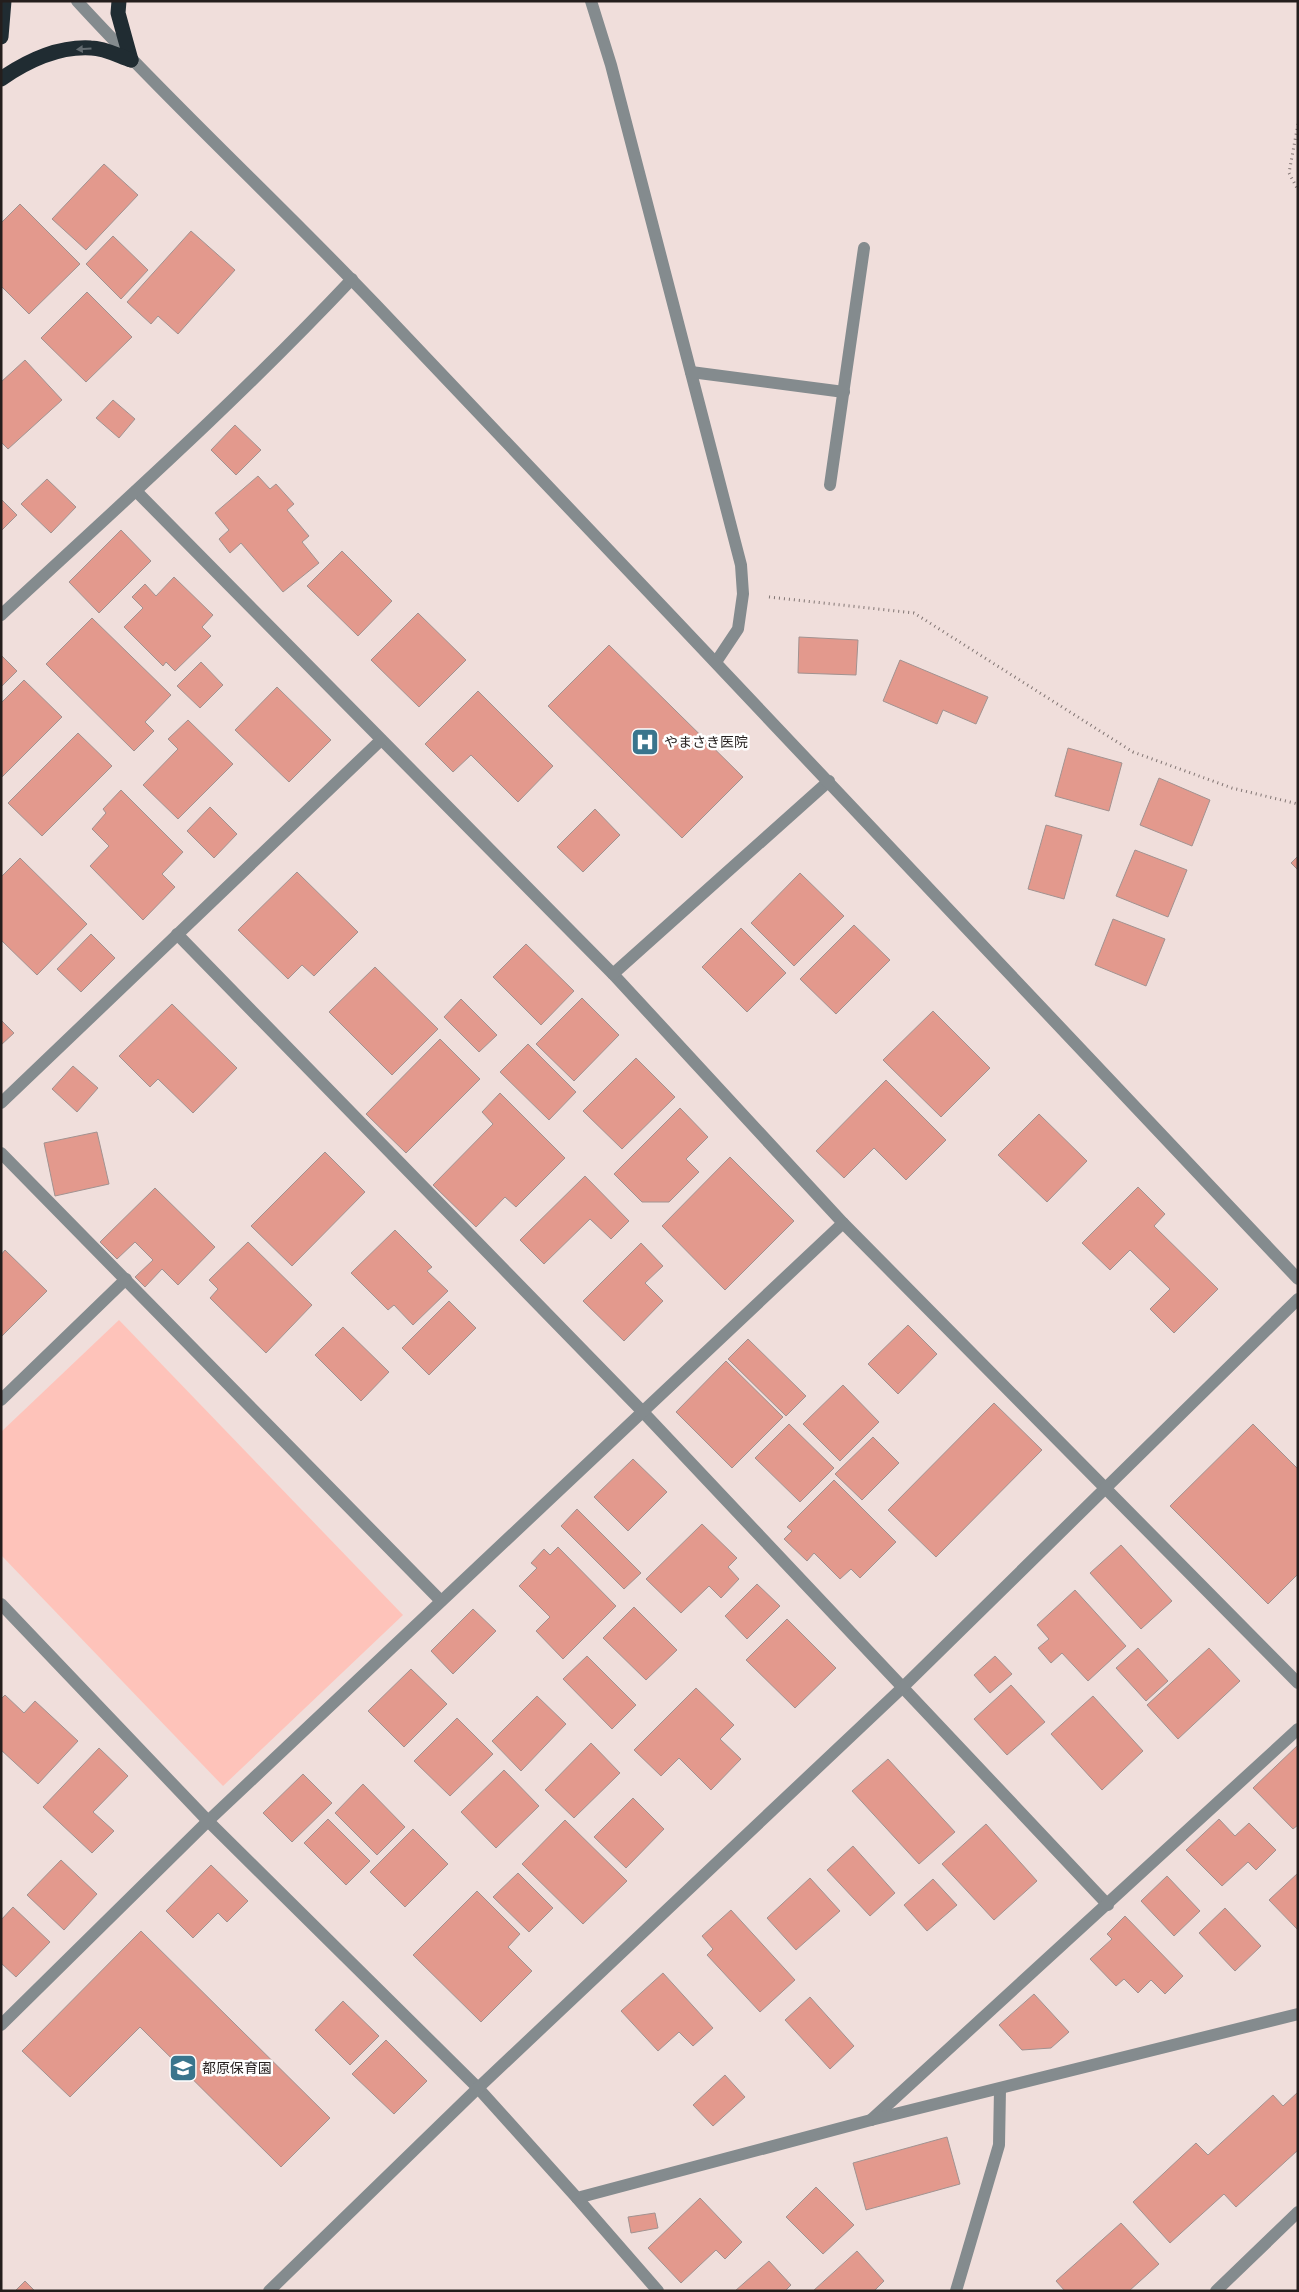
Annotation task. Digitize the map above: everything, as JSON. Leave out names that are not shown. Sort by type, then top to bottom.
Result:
[{"type":"highway","points":[[1,37],[4,1]]},
{"type":"highway","points":[[120,1],[118,13],[131,60]]},
{"type":"highway","points":[[1,79],[22,65],[59,51],[92,48],[131,60]]},
{"type":"street","points":[[77,1],[131,60],[352,279],[829,781],[1298,1279]]},
{"type":"street","points":[[591,1],[611,66],[741,564],[743,594],[738,628],[716,662]]},
{"type":"street","points":[[830,485],[864,248]]},
{"type":"street","points":[[1,615],[136,491],[300,334],[352,279]]},
{"type":"street","points":[[691,372],[844,392]]},
{"type":"street","points":[[136,491],[613,974],[843,1223],[1298,1683]]},
{"type":"street","points":[[1,1103],[381,740]]},
{"type":"street","points":[[613,974],[829,781]]},
{"type":"street","points":[[177,934],[642,1412],[1108,1904]]},
{"type":"street","points":[[1,1153],[441,1601]]},
{"type":"street","points":[[4,2017],[208,1821],[843,1223]]},
{"type":"street","points":[[1,1400],[126,1279]]},
{"type":"street","points":[[269,2291],[478,2088],[902,1688],[1107,1489],[1298,1299]]},
{"type":"street","points":[[1,1604],[208,1821],[478,2088],[658,2291]]},
{"type":"street","points":[[871,2120],[1298,1729]]},
{"type":"street","points":[[577,2198],[871,2120],[1298,2014]]},
{"type":"street","points":[[956,2291],[999,2145],[1000,2089]]},
{"type":"street","points":[[1216,2291],[1298,2212]]},
{"type":"path","points":[[1298,124],[1289,173],[1298,190]]},
{"type":"path","points":[[743,594],[914,613],[1133,752],[1232,788],[1298,804]]},
{"type":"shaded area","points":[[119,1320],[403,1615],[223,1786],[1,1555],[1,1432]]},
{"type":"building","points":[[104,164],[138,195],[86,250],[52,219]]},
{"type":"building","points":[[20,204],[80,264],[29,314],[1,286],[1,223]]},
{"type":"building","points":[[191,231],[235,270],[178,334],[158,316],[151,324],[127,302]]},
{"type":"building","points":[[113,236],[148,270],[121,299],[86,264]]},
{"type":"building","points":[[87,292],[132,337],[86,382],[41,338]]},
{"type":"building","points":[[25,360],[62,400],[8,449],[1,442],[1,382]]},
{"type":"building","points":[[113,400],[135,419],[119,438],[96,418]]},
{"type":"building","points":[[235,425],[261,450],[236,475],[211,450]]},
{"type":"building","points":[[258,476],[270,489],[276,484],[294,504],[287,510],[309,536],[302,542],[319,563],[283,592],[241,543],[230,553],[219,539],[229,530],[215,513]]},
{"type":"building","points":[[47,479],[76,507],[51,533],[21,504]]},
{"type":"building","points":[[1,499],[17,515],[1,531]]},
{"type":"building","points":[[121,530],[151,561],[99,613],[69,582]]},
{"type":"building","points":[[342,551],[392,601],[358,636],[307,586]]},
{"type":"building","points":[[174,577],[213,615],[202,627],[211,636],[175,671],[166,662],[163,666],[124,627],[143,608],[132,597],[145,584],[156,596]]},
{"type":"building","points":[[418,613],[466,660],[419,707],[371,660]]},
{"type":"building","points":[[92,618],[171,695],[145,722],[154,731],[134,751],[46,664]]},
{"type":"building","points":[[799,637],[858,640],[856,675],[798,673]]},
{"type":"building","name":"やまさき医院","points":[[609,645],[743,777],[682,838],[548,706]]},
{"type":"building","points":[[1,655],[17,671],[1,687]]},
{"type":"building","points":[[900,660],[988,697],[976,724],[943,710],[937,724],[883,701]]},
{"type":"building","points":[[201,662],[223,685],[200,708],[177,686]]},
{"type":"building","points":[[24,680],[62,717],[2,777],[1,703]]},
{"type":"building","points":[[277,687],[331,740],[289,782],[235,730]]},
{"type":"building","points":[[478,691],[553,766],[518,802],[471,755],[453,772],[425,744]]},
{"type":"building","points":[[188,720],[233,764],[178,819],[143,785],[178,749],[168,739]]},
{"type":"building","points":[[78,733],[112,766],[42,836],[8,803]]},
{"type":"building","points":[[1068,748],[1122,763],[1109,811],[1055,796]]},
{"type":"building","points":[[1159,778],[1210,800],[1192,846],[1140,825]]},
{"type":"building","points":[[121,790],[183,852],[162,874],[175,887],[143,920],[90,866],[109,846],[92,829],[106,813],[103,809]]},
{"type":"building","points":[[210,807],[237,834],[214,858],[187,831]]},
{"type":"building","points":[[595,809],[620,835],[583,872],[557,847]]},
{"type":"building","points":[[1046,825],[1082,835],[1064,899],[1028,889]]},
{"type":"building","points":[[1135,850],[1187,870],[1168,917],[1116,896]]},
{"type":"building","points":[[1298,856],[1298,870],[1291,863]]},
{"type":"building","points":[[20,858],[87,924],[37,975],[1,940],[1,877]]},
{"type":"building","points":[[297,872],[358,932],[314,976],[302,965],[288,979],[238,930]]},
{"type":"building","points":[[800,873],[844,916],[794,966],[751,923]]},
{"type":"building","points":[[1113,919],[1165,939],[1146,986],[1095,965]]},
{"type":"building","points":[[854,925],[890,960],[836,1014],[800,979]]},
{"type":"building","points":[[741,928],[786,973],[747,1012],[702,967]]},
{"type":"building","points":[[91,934],[115,958],[81,992],[57,969]]},
{"type":"building","points":[[526,944],[574,991],[541,1025],[493,977]]},
{"type":"building","points":[[375,967],[438,1029],[392,1075],[329,1012]]},
{"type":"building","points":[[582,998],[619,1035],[574,1081],[536,1044]]},
{"type":"building","points":[[461,999],[497,1035],[479,1052],[444,1017]]},
{"type":"building","points":[[172,1004],[237,1068],[193,1113],[158,1079],[150,1087],[119,1056]]},
{"type":"building","points":[[933,1011],[990,1068],[941,1117],[883,1060]]},
{"type":"building","points":[[1,1020],[14,1033],[1,1045]]},
{"type":"building","points":[[440,1039],[480,1079],[406,1153],[366,1114]]},
{"type":"building","points":[[528,1044],[576,1092],[549,1120],[500,1072]]},
{"type":"building","points":[[636,1058],[675,1097],[622,1149],[583,1111]]},
{"type":"building","points":[[73,1066],[98,1088],[77,1112],[52,1089]]},
{"type":"building","points":[[886,1080],[946,1140],[906,1180],[874,1148],[844,1178],[816,1151]]},
{"type":"building","points":[[500,1093],[565,1158],[516,1207],[505,1197],[476,1227],[433,1185],[493,1124],[482,1112]]},
{"type":"building","points":[[680,1108],[708,1137],[686,1159],[699,1172],[669,1202],[642,1202],[614,1174]]},
{"type":"building","points":[[1039,1114],[1087,1161],[1047,1202],[998,1155]]},
{"type":"building","points":[[97,1132],[109,1184],[55,1196],[44,1143]]},
{"type":"building","points":[[325,1152],[365,1192],[292,1266],[251,1226]]},
{"type":"building","points":[[730,1157],[794,1221],[725,1290],[662,1226]]},
{"type":"building","points":[[585,1176],[629,1221],[611,1239],[590,1219],[544,1264],[520,1240]]},
{"type":"building","points":[[1138,1187],[1165,1214],[1154,1226],[1218,1289],[1174,1333],[1150,1309],[1170,1289],[1130,1250],[1110,1270],[1082,1243]]},
{"type":"building","points":[[155,1188],[215,1247],[178,1285],[162,1269],[145,1287],[135,1277],[153,1260],[135,1242],[117,1259],[100,1242]]},
{"type":"building","points":[[395,1230],[432,1267],[427,1271],[448,1291],[413,1325],[394,1305],[388,1310],[351,1273]]},
{"type":"building","points":[[248,1242],[312,1305],[266,1353],[210,1298],[218,1289],[209,1280]]},
{"type":"building","points":[[641,1243],[663,1266],[645,1283],[663,1301],[624,1341],[583,1301]]},
{"type":"building","points":[[5,1250],[47,1291],[1,1337],[1,1255]]},
{"type":"building","points":[[449,1301],[476,1328],[429,1375],[402,1348]]},
{"type":"building","points":[[908,1325],[937,1354],[898,1394],[868,1364]]},
{"type":"building","points":[[343,1327],[389,1372],[361,1401],[315,1355]]},
{"type":"building","points":[[748,1339],[806,1396],[786,1416],[728,1359]]},
{"type":"building","points":[[726,1361],[783,1417],[732,1468],[676,1412]]},
{"type":"building","points":[[843,1385],[879,1422],[840,1461],[803,1424]]},
{"type":"building","points":[[994,1403],[1042,1450],[936,1557],[888,1510]]},
{"type":"building","points":[[789,1424],[834,1468],[800,1502],[755,1458]]},
{"type":"building","points":[[1253,1424],[1298,1469],[1298,1574],[1268,1604],[1170,1506]]},
{"type":"building","points":[[873,1437],[899,1463],[862,1500],[835,1474]]},
{"type":"building","points":[[633,1459],[667,1492],[628,1531],[594,1497]]},
{"type":"building","points":[[834,1480],[896,1542],[860,1578],[851,1569],[840,1579],[814,1553],[807,1561],[784,1539],[792,1531],[787,1527]]},
{"type":"building","points":[[577,1509],[641,1573],[624,1589],[561,1526]]},
{"type":"building","points":[[702,1524],[737,1558],[728,1567],[739,1579],[721,1598],[709,1586],[681,1613],[646,1579]]},
{"type":"building","points":[[1121,1545],[1172,1601],[1141,1629],[1090,1573]]},
{"type":"building","points":[[558,1547],[616,1606],[563,1659],[536,1631],[550,1617],[519,1586],[537,1568],[531,1563],[544,1549],[550,1555]]},
{"type":"building","points":[[757,1584],[780,1606],[747,1639],[725,1616]]},
{"type":"building","points":[[1075,1590],[1126,1646],[1088,1681],[1062,1653],[1051,1663],[1038,1648],[1049,1639],[1037,1625]]},
{"type":"building","points":[[634,1607],[677,1650],[646,1680],[603,1638]]},
{"type":"building","points":[[473,1609],[496,1631],[453,1674],[431,1651]]},
{"type":"building","points":[[787,1619],[836,1668],[795,1708],[746,1660]]},
{"type":"building","points":[[1138,1648],[1168,1681],[1146,1701],[1116,1668]]},
{"type":"building","points":[[1209,1648],[1240,1681],[1178,1739],[1147,1705]]},
{"type":"building","points":[[587,1656],[636,1705],[612,1729],[563,1679]]},
{"type":"building","points":[[995,1656],[1012,1674],[990,1693],[974,1675]]},
{"type":"building","points":[[411,1669],[447,1704],[404,1747],[368,1711]]},
{"type":"building","points":[[1011,1685],[1045,1722],[1007,1755],[974,1719]]},
{"type":"building","points":[[696,1688],[734,1725],[720,1739],[741,1759],[711,1790],[679,1758],[661,1776],[634,1750]]},
{"type":"building","points":[[5,1695],[24,1713],[35,1701],[78,1741],[38,1784],[1,1750],[1,1699]]},
{"type":"building","points":[[537,1696],[566,1724],[521,1771],[492,1741]]},
{"type":"building","points":[[1093,1696],[1143,1751],[1102,1790],[1051,1734]]},
{"type":"building","points":[[457,1718],[493,1754],[450,1796],[414,1761]]},
{"type":"building","points":[[591,1743],[620,1773],[574,1818],[545,1790]]},
{"type":"building","points":[[1298,1745],[1298,1825],[1293,1829],[1253,1788]]},
{"type":"building","points":[[99,1748],[128,1776],[93,1812],[114,1831],[92,1853],[43,1807]]},
{"type":"building","points":[[888,1759],[955,1832],[919,1864],[852,1791]]},
{"type":"building","points":[[504,1770],[539,1806],[496,1848],[461,1812]]},
{"type":"building","points":[[303,1774],[332,1803],[292,1842],[263,1813]]},
{"type":"building","points":[[363,1784],[405,1827],[377,1855],[335,1813]]},
{"type":"building","points":[[633,1798],[664,1829],[626,1868],[594,1837]]},
{"type":"building","points":[[328,1819],[370,1861],[346,1885],[304,1843]]},
{"type":"building","points":[[1219,1819],[1235,1836],[1249,1823],[1276,1850],[1256,1870],[1248,1862],[1222,1886],[1186,1850]]},
{"type":"building","points":[[565,1820],[627,1881],[583,1924],[522,1864]]},
{"type":"building","points":[[986,1824],[1037,1881],[994,1920],[942,1864]]},
{"type":"building","points":[[413,1829],[448,1864],[405,1907],[370,1872]]},
{"type":"building","points":[[853,1846],[895,1893],[870,1916],[827,1870]]},
{"type":"building","points":[[61,1860],[97,1894],[64,1930],[27,1895]]},
{"type":"building","points":[[211,1865],[248,1901],[227,1922],[218,1913],[193,1938],[166,1911]]},
{"type":"building","points":[[518,1873],[553,1908],[529,1932],[493,1897]]},
{"type":"building","points":[[1298,1873],[1298,1930],[1269,1900]]},
{"type":"building","points":[[1167,1876],[1200,1911],[1174,1936],[1141,1901]]},
{"type":"building","points":[[810,1878],[840,1911],[796,1950],[767,1918]]},
{"type":"building","points":[[933,1879],[957,1905],[927,1931],[904,1905]]},
{"type":"building","points":[[477,1891],[520,1934],[508,1947],[532,1971],[481,2022],[413,1955]]},
{"type":"building","points":[[13,1907],[50,1942],[16,1977],[1,1963],[1,1920]]},
{"type":"building","points":[[1225,1908],[1261,1946],[1235,1971],[1199,1933]]},
{"type":"building","points":[[731,1910],[795,1980],[760,2012],[707,1955],[713,1949],[702,1936]]},
{"type":"building","points":[[1125,1916],[1183,1976],[1165,1994],[1151,1980],[1138,1993],[1124,1979],[1116,1986],[1090,1959],[1112,1939],[1107,1934]]},
{"type":"building","points":[[141,1931],[330,2118],[281,2167],[140,2027],[70,2097],[22,2051]]},
{"type":"building","points":[[663,1973],[713,2028],[693,2046],[679,2032],[658,2051],[621,2011]]},
{"type":"building","points":[[1034,1994],[1069,2032],[1051,2048],[1022,2050],[999,2025]]},
{"type":"building","points":[[810,1997],[854,2046],[830,2069],[785,2020]]},
{"type":"building","points":[[343,2001],[379,2036],[350,2065],[315,2030]]},
{"type":"building","points":[[386,2040],[427,2081],[394,2114],[352,2074]]},
{"type":"building","points":[[725,2075],[745,2097],[713,2126],[693,2105]]},
{"type":"building","points":[[1298,2092],[1298,2150],[1236,2207],[1224,2194],[1170,2243],[1133,2202],[1196,2143],[1208,2155],[1273,2095],[1283,2106]]},
{"type":"building","points":[[947,2137],[960,2184],[866,2210],[853,2163]]},
{"type":"building","points":[[816,2187],[854,2225],[823,2254],[786,2217]]},
{"type":"building","points":[[700,2198],[742,2242],[725,2259],[716,2250],[681,2283],[648,2248]]},
{"type":"building","points":[[655,2213],[658,2228],[631,2233],[628,2217]]},
{"type":"building","points":[[1121,2223],[1159,2264],[1129,2291],[1065,2291],[1056,2281]]},
{"type":"building","points":[[857,2251],[884,2281],[874,2291],[813,2291]]},
{"type":"building","points":[[769,2261],[791,2285],[785,2291],[735,2291]]},
{"type":"building","points":[[25,2281],[35,2291],[15,2291]]},
{"type":"place","name":"やまさき医院","points":[[645,742]]},
{"type":"place","name":"都原保育園","points":[[183,2068]]}]
